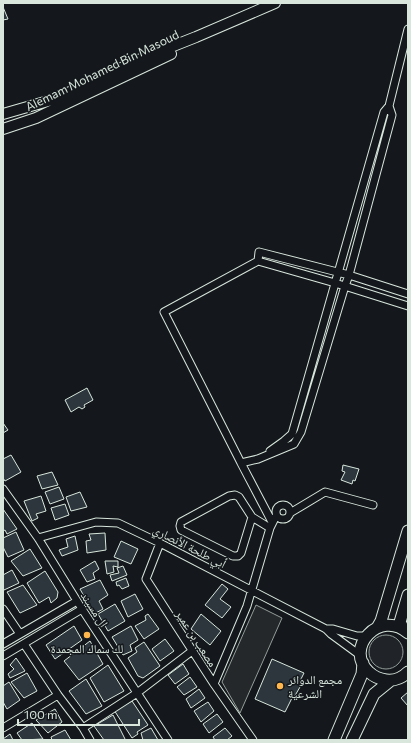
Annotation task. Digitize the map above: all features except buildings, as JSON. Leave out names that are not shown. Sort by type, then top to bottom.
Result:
[{"type":"main road","points":[[334,740],[362,674],[362,644],[367,636],[377,628],[381,621],[408,531]]},
{"type":"main road","points":[[406,632],[400,622],[408,595]]},
{"type":"main road","points":[[377,628],[388,625],[396,626],[406,632]]},
{"type":"main road","points":[[362,660],[367,670],[373,676],[381,680],[398,679]]},
{"type":"main road","points":[[352,740],[374,694],[408,672]]},
{"type":"street","points":[[196,38],[275,3]]},
{"type":"street","points":[[258,459],[292,434],[384,112],[389,106],[408,29]]},
{"type":"street","name":"Alemam Mohamed Bin Masoud","points":[[3,114],[56,99],[143,58],[196,38]]},
{"type":"street","name":"Alemam Mohamed Bin Masoud","points":[[3,129],[43,115],[177,51],[196,38]]},
{"type":"street","points":[[241,463],[258,459],[294,444],[301,432],[349,275],[392,115],[389,106]]},
{"type":"street","points":[[18,110],[9,116],[9,120],[11,123],[21,123]]},
{"type":"street","points":[[258,261],[259,252],[349,275],[408,294]]},
{"type":"street","points":[[273,522],[241,463],[164,312],[258,261],[408,306]]},
{"type":"street","name":"ال مسيند","points":[[3,489],[38,538],[82,609],[168,740]]},
{"type":"street","points":[[252,517],[241,553],[238,556],[233,556],[181,530],[180,526],[181,522],[229,496],[235,495],[239,497],[252,517],[273,522],[288,517],[290,513],[325,492],[373,505]]},
{"type":"street","points":[[214,684],[247,606],[276,509],[281,504],[288,506],[290,513]]},
{"type":"street","name":"أبي طلحة الأنصاري","points":[[38,538],[96,522],[118,523],[326,628],[357,636],[367,636]]},
{"type":"street","name":"مصعب بن عمير","points":[[160,543],[146,579],[192,651],[253,740]]},
{"type":"street","points":[[3,644],[77,601]]},
{"type":"street","points":[[3,609],[20,634]]},
{"type":"street","points":[[3,656],[82,609]]},
{"type":"street","name":"أبي طلحة الأنصاري","points":[[326,628],[362,660]]},
{"type":"street","points":[[24,644],[90,740]]},
{"type":"street","points":[[83,728],[137,693],[192,651]]},
{"type":"street","points":[[3,728],[58,695]]},
{"type":"shaded area","points":[[256,605],[282,618],[240,713],[222,682]]},
{"type":"shaded area","points":[[383,635],[389,635],[393,636],[400,642],[403,652],[402,659],[396,666],[389,669],[383,669],[379,668],[372,662],[369,655],[369,649],[370,645],[376,638]]},
{"type":"place","name":"لك سماك المجمدة","points":[[87,635]]},
{"type":"place","name":"مجمع الدوائر الشرعية","points":[[280,686]]}]
